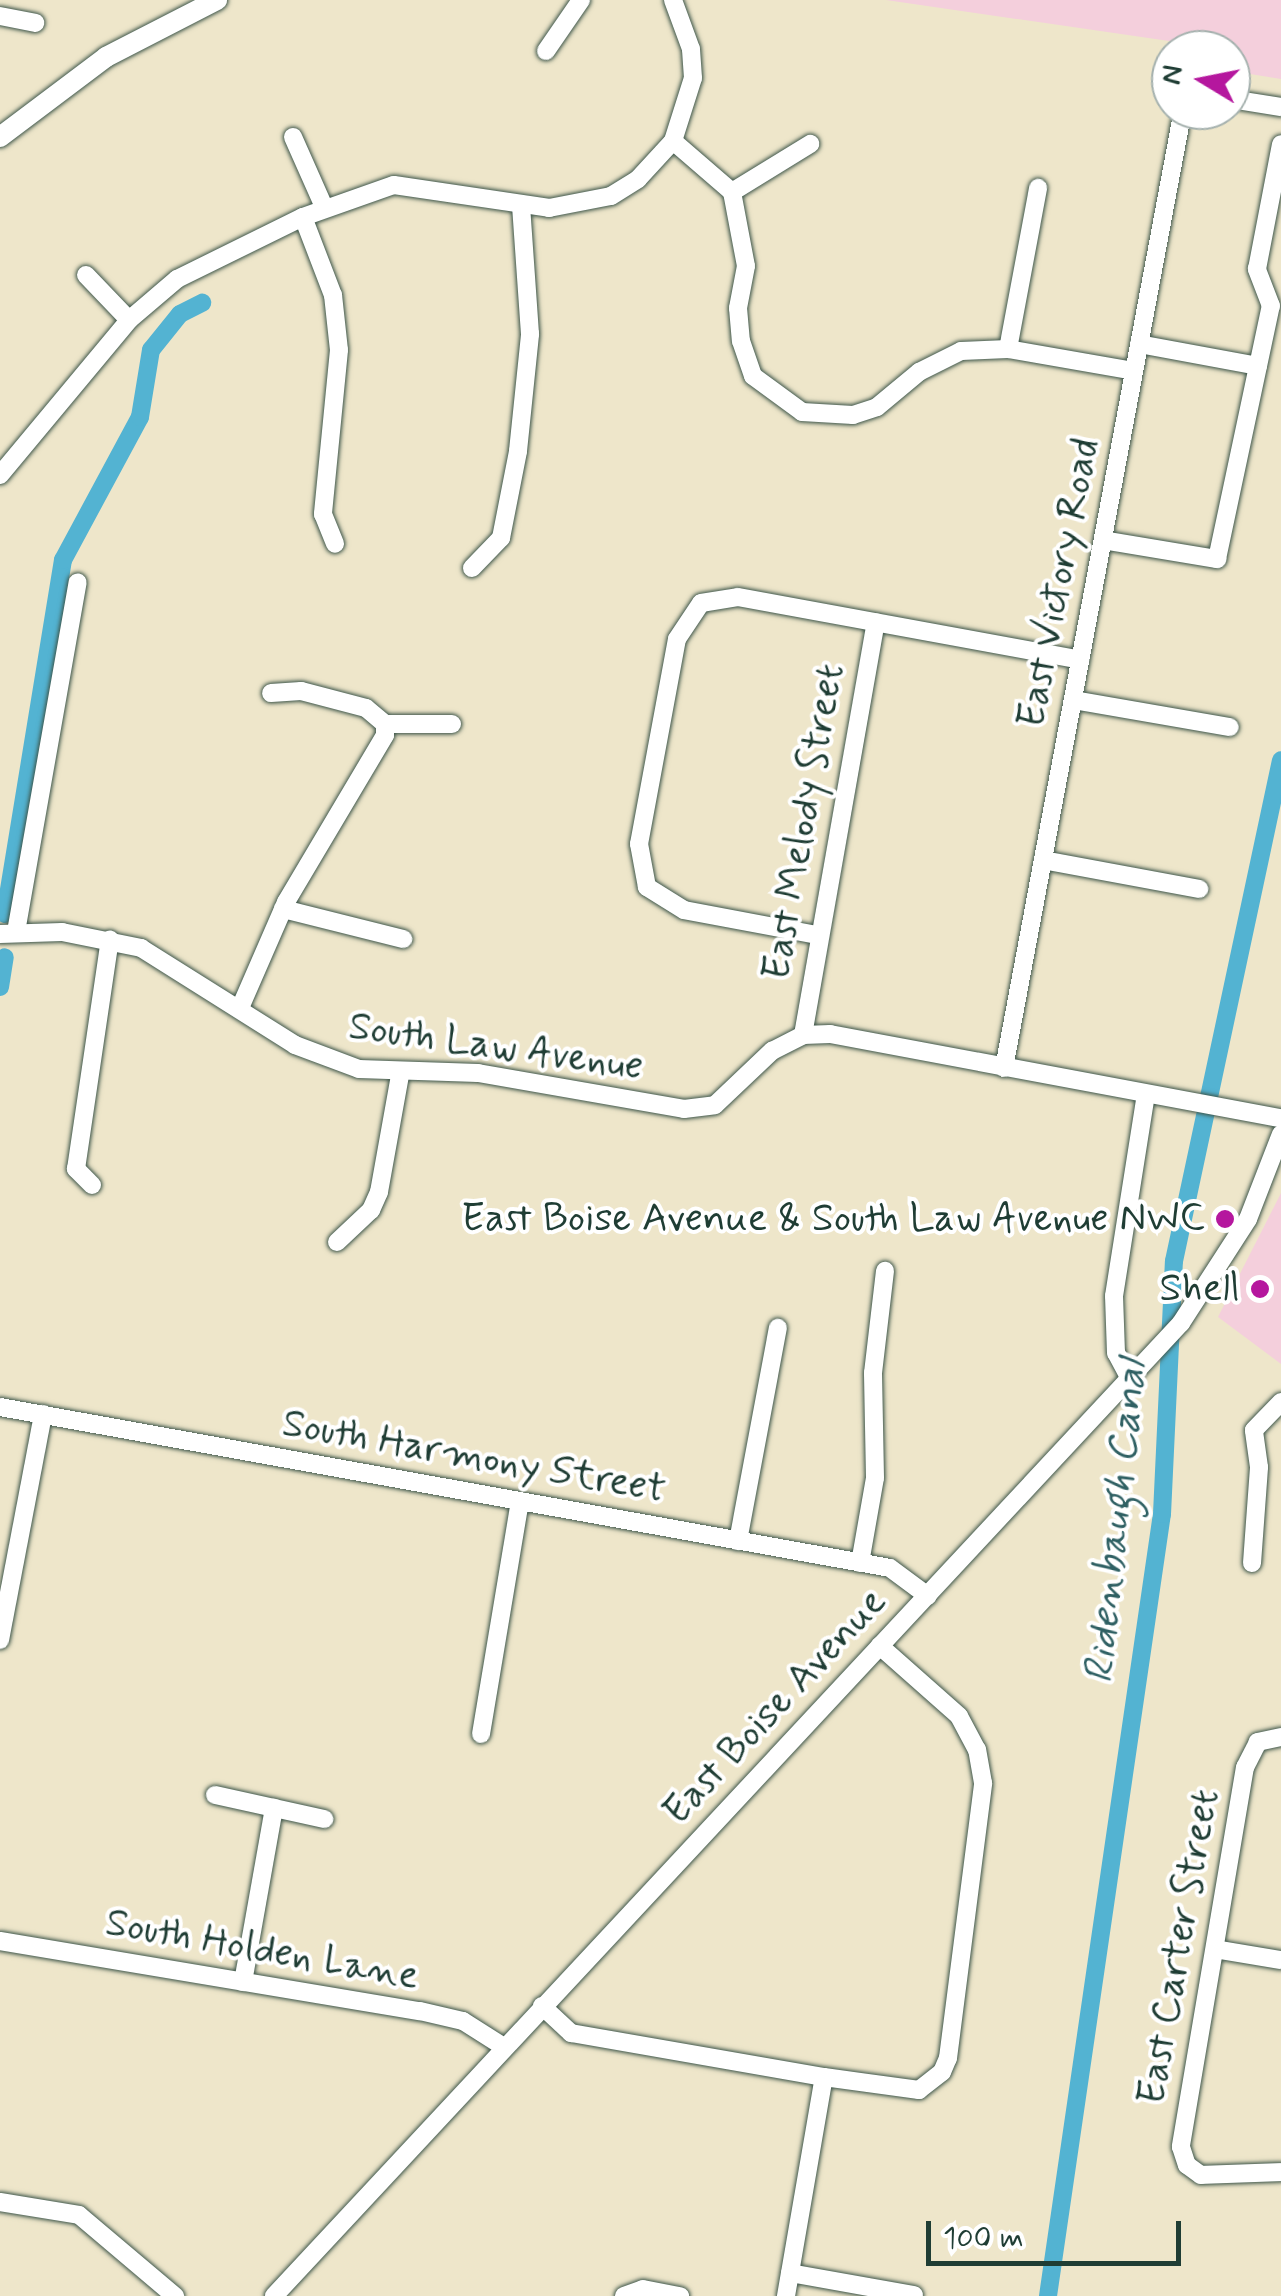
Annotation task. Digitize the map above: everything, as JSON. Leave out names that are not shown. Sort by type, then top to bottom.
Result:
[{"type":"main road","points":[[0,138],[106,57],[217,0]]},
{"type":"street","points":[[546,50],[581,0]]},
{"type":"street","points":[[0,475],[130,320],[177,279],[303,216],[394,185],[549,208],[611,196],[656,164],[673,141],[693,78],[691,49],[673,0]]},
{"type":"street","points":[[0,16],[35,22]]},
{"type":"street","points":[[1251,102],[1281,107]]},
{"type":"street","name":"East Victory Road","points":[[1004,1068],[1179,130]]},
{"type":"street","points":[[293,137],[324,207]]},
{"type":"street","points":[[673,141],[732,192],[746,266],[738,308],[740,341],[754,376],[776,398],[802,412],[854,415],[877,408],[919,372],[960,351],[1008,349],[1134,371]]},
{"type":"street","points":[[732,192],[810,144]]},
{"type":"street","points":[[1103,540],[1218,560],[1271,306],[1257,269],[1281,144]]},
{"type":"street","points":[[1008,349],[1038,188]]},
{"type":"street","points":[[472,568],[501,538],[518,451],[530,334],[520,204]]},
{"type":"street","points":[[303,216],[333,295],[339,350],[323,514],[335,544]]},
{"type":"street","points":[[86,275],[130,320]]},
{"type":"street","points":[[1140,344],[1258,366]]},
{"type":"street","points":[[8,933],[78,582]]},
{"type":"street","points":[[818,935],[684,910],[646,887],[639,844],[677,639],[701,603],[738,597],[1080,660]]},
{"type":"street","name":"East Melody Street","points":[[803,1035],[876,622]]},
{"type":"street","points":[[271,693],[302,692],[366,708],[385,724],[452,724]]},
{"type":"street","points":[[1073,700],[1230,727]]},
{"type":"street","points":[[240,1008],[283,909],[382,746],[385,724]]},
{"type":"street","points":[[1043,860],[1200,889]]},
{"type":"street","points":[[283,909],[402,938]]},
{"type":"street","name":"South Law Avenue","points":[[8,933],[110,938],[172,964],[324,1059],[400,1075],[478,1073],[684,1109],[715,1105],[772,1051],[803,1035]]},
{"type":"street","points":[[92,1185],[76,1168],[110,938]]},
{"type":"street","points":[[803,1035],[830,1034],[1222,1111],[1281,1118]]},
{"type":"street","points":[[337,1242],[371,1210],[379,1192],[400,1075]]},
{"type":"street","points":[[1129,1377],[1116,1353],[1113,1312],[1146,1094]]},
{"type":"street","name":"East Boise Avenue","points":[[274,2296],[1180,1323],[1248,1219],[1281,1134]]},
{"type":"street","points":[[860,1563],[875,1478],[872,1373],[885,1271]]},
{"type":"street","points":[[738,1541],[778,1328]]},
{"type":"street","points":[[1252,1563],[1260,1466],[1254,1430],[1281,1402]]},
{"type":"street","name":"South Harmony Street","points":[[0,1406],[890,1568],[928,1596]]},
{"type":"street","points":[[0,1640],[42,1414]]},
{"type":"street","points":[[480,1734],[520,1501]]},
{"type":"street","points":[[542,2006],[571,2033],[824,2077],[919,2090],[932,2084],[948,2058],[983,1783],[977,1750],[959,1716],[880,1646]]},
{"type":"street","name":"East Carter Street","points":[[1281,1737],[1258,1742],[1245,1767],[1181,2146],[1187,2165],[1201,2175],[1228,2179],[1281,2172]]},
{"type":"street","points":[[215,1795],[324,1819]]},
{"type":"street","points":[[243,1982],[274,1808]]},
{"type":"street","name":"South Holden Lane","points":[[0,1941],[463,2022],[504,2047]]},
{"type":"street","points":[[1215,1948],[1281,1960]]},
{"type":"street","points":[[786,2296],[824,2077]]},
{"type":"street","points":[[0,2202],[79,2215],[175,2296]]},
{"type":"street","points":[[790,2273],[914,2295]]},
{"type":"street","points":[[624,2296],[643,2290],[680,2296]]},
{"type":"shaded area","points":[[886,0],[1281,0],[1281,79],[1251,74],[1251,30],[1151,30],[1151,38]]},
{"type":"shaded area","points":[[1281,1193],[1281,1364],[1218,1317]]},
{"type":"waterway","points":[[5,914],[63,560],[140,417],[151,350],[180,314],[202,303]]},
{"type":"waterway","name":"Ridenbaugh Canal","points":[[1048,2296],[1162,1514],[1174,1261],[1281,760]]},
{"type":"waterway","points":[[0,987],[5,957]]},
{"type":"place","name":"East Boise Avenue & South Law Avenue NWC","points":[[1225,1219]]},
{"type":"place","name":"Shell","points":[[1260,1289]]}]
